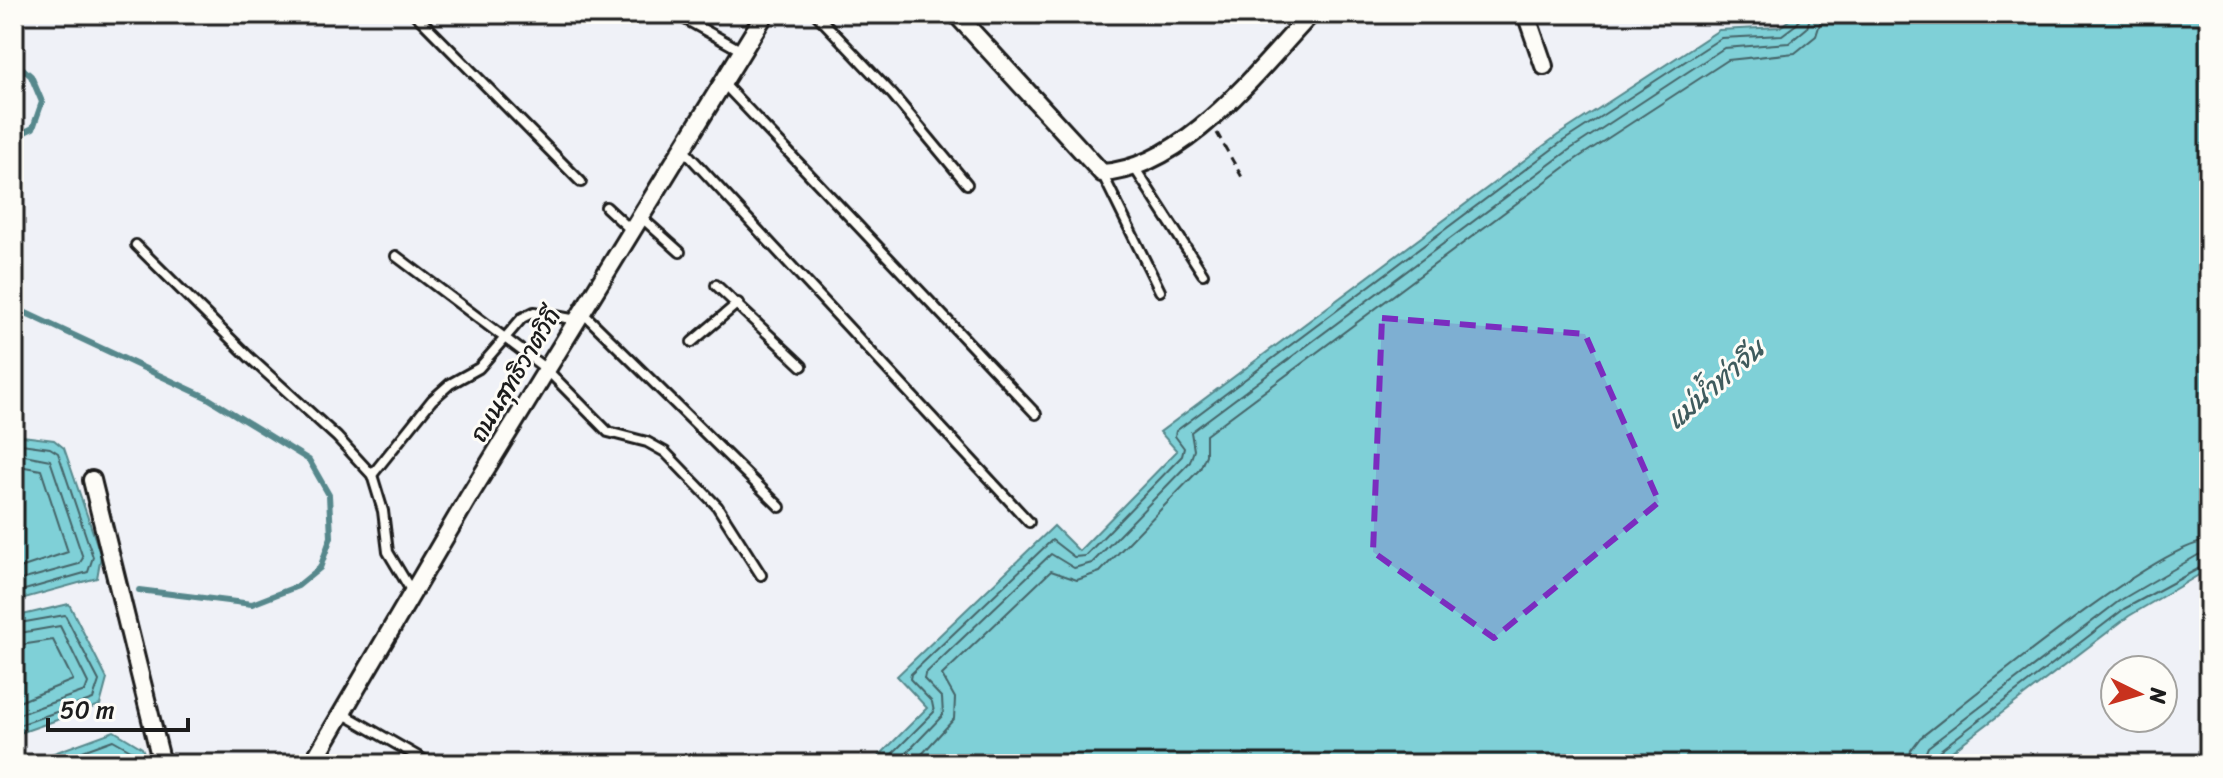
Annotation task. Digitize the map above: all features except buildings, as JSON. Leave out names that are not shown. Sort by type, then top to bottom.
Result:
[{"type":"street","name":"ถนนสุทธิวาตวิถี","points":[[312,764],[546,369],[765,14]]},
{"type":"street","points":[[956,14],[1102,173],[1134,167],[1171,148],[1209,119],[1311,14]]},
{"type":"street","points":[[1526,14],[1544,66]]},
{"type":"street","points":[[92,480],[162,764]]},
{"type":"lane","points":[[415,14],[581,182]]},
{"type":"lane","points":[[676,14],[742,51]]},
{"type":"lane","points":[[816,14],[893,95],[967,184]]},
{"type":"lane","points":[[722,83],[1036,414]]},
{"type":"lane","points":[[681,148],[1029,522]]},
{"type":"lane","points":[[1134,167],[1203,274]]},
{"type":"lane","points":[[1102,173],[1160,291]]},
{"type":"lane","points":[[606,207],[632,231]]},
{"type":"lane","points":[[641,216],[680,252]]},
{"type":"lane","points":[[136,245],[249,357],[337,437],[372,475],[383,511],[388,552],[412,593]]},
{"type":"lane","points":[[396,256],[546,369],[608,432],[647,442],[665,452],[717,506],[761,575]]},
{"type":"lane","points":[[716,285],[802,366]]},
{"type":"lane","points":[[692,342],[738,303]]},
{"type":"lane","points":[[372,475],[432,400],[450,384],[479,368],[522,318],[534,312],[580,316],[780,507]]},
{"type":"lane","points":[[341,712],[431,764]]},
{"type":"path","points":[[1209,119],[1243,179]]},
{"type":"highlighted area","points":[[1382,318],[1585,334],[1659,502],[1494,638],[1373,552]]},
{"type":"water","name":"แม่น้ำท่าจีน","points":[[1797,14],[2209,14],[2209,569],[2129,616],[1935,764],[871,764],[927,708],[897,676],[1054,526],[1079,551],[1177,451],[1160,432],[1558,135],[1719,30],[1780,27]]},
{"type":"water","points":[[14,435],[54,440],[64,448],[101,556],[97,578],[14,601]]},
{"type":"water","points":[[69,604],[107,679],[100,705],[14,735],[14,617]]},
{"type":"water","points":[[114,731],[142,748],[149,764],[24,764]]},
{"type":"waterway","points":[[14,61],[31,76],[42,102],[33,128],[14,137]]},
{"type":"waterway","points":[[14,315],[26,313],[206,397],[309,460],[329,495],[331,537],[320,568],[298,586],[252,604],[139,590]]}]
